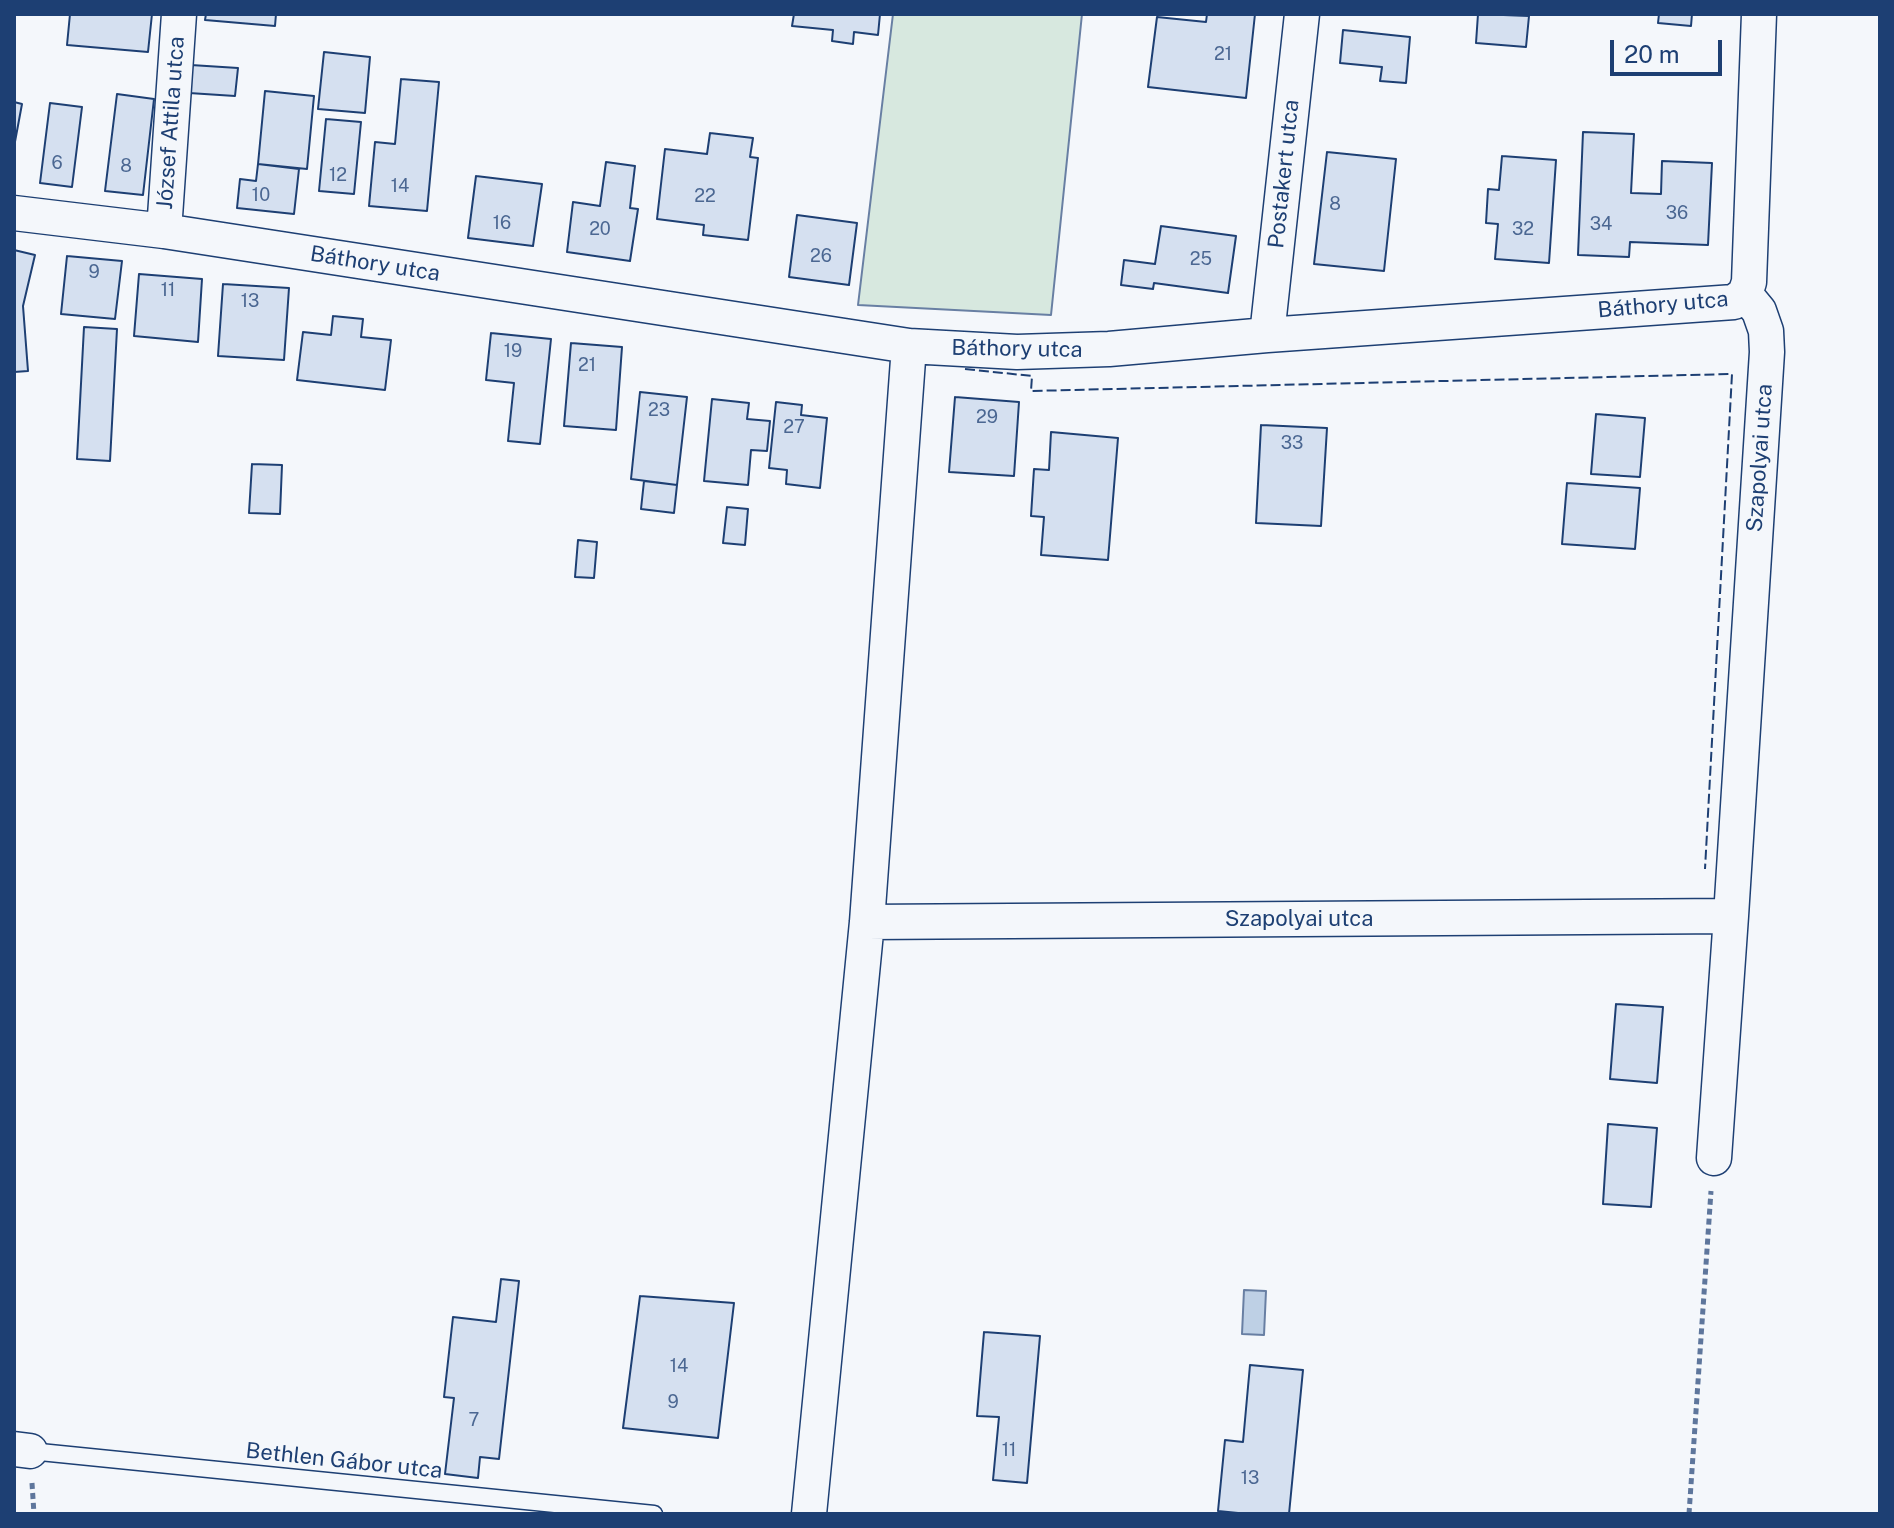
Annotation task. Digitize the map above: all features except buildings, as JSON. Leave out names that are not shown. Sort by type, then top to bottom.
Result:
[{"type":"street","name":"József Attila utca","points":[[164,231],[179,14]]},
{"type":"street","name":"Postakert utca","points":[[1267,335],[1302,14]]},
{"type":"street","name":"Báthory utca","points":[[14,213],[164,231],[909,346],[1033,352],[1109,349],[1734,302],[1745,294],[1749,282],[1759,14]]},
{"type":"street","name":"Szapolyai utca","points":[[1714,1158],[1767,352],[1766,331],[1759,311],[1745,294]]},
{"type":"street","points":[[809,1514],[867,922],[909,346]]},
{"type":"street","name":"Szapolyai utca","points":[[867,922],[1731,916]]},
{"type":"lane","name":"Bethlen Gábor utca","points":[[22,1450],[654,1514]]},
{"type":"path","points":[[1689,1514],[1714,1158]]},
{"type":"shaded area","points":[[893,14],[1082,14],[1051,315],[858,305]]},
{"type":"water","points":[[1244,1290],[1266,1291],[1264,1335],[1242,1334]]},
{"type":"fence","points":[[965,369],[1032,376],[1031,391],[1732,374],[1705,869]]}]
